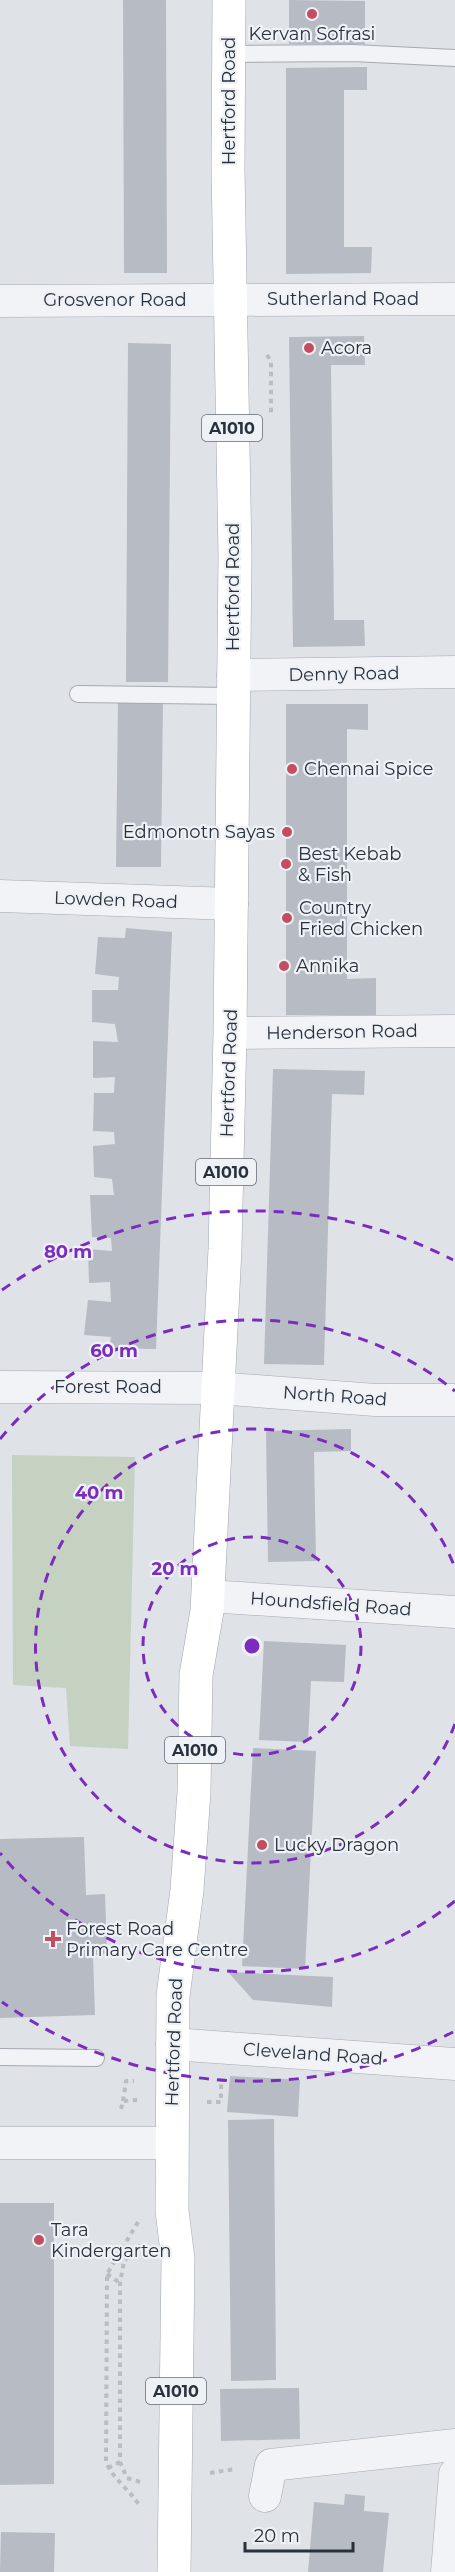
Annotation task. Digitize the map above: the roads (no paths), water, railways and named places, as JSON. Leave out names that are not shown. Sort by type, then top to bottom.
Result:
[{"type":"main road","name":"Hertford Road","points":[[174,2572],[178,2259],[172,2211],[173,1996],[187,1890],[194,1792],[196,1674],[207,1596],[225,1249],[230,1033],[235,556],[228,0]]},
{"type":"street","name":"Sutherland Road","points":[[231,299],[455,299]]},
{"type":"street","name":"Grosvenor Road","points":[[0,301],[231,299]]},
{"type":"street","name":"Denny Road","points":[[233,686],[455,672]]},
{"type":"street","name":"Lowden Road","points":[[0,897],[232,904]]},
{"type":"street","name":"Henderson Road","points":[[230,1033],[455,1031]]},
{"type":"street","name":"Forest Road","points":[[0,1387],[216,1388]]},
{"type":"street","name":"North Road","points":[[216,1388],[375,1400],[455,1400]]},
{"type":"street","name":"Houndsfield Road","points":[[207,1596],[455,1612]]},
{"type":"street","name":"Cleveland Road","points":[[172,2044],[455,2064]]},
{"type":"street","points":[[0,2143],[171,2143]]},
{"type":"street","points":[[265,2496],[271,2465],[455,2445]]},
{"type":"street","points":[[447,2572],[455,2474]]},
{"type":"lane","points":[[229,54],[353,53],[455,58]]},
{"type":"lane","points":[[78,694],[233,686]]},
{"type":"lane","points":[[0,2057],[96,2058]]},
{"type":"place","name":"Kervan Sofrasi","points":[[312,14]]},
{"type":"place","name":"Acora","points":[[309,348]]},
{"type":"place","name":"Chennai Spice","points":[[292,769]]},
{"type":"place","name":"Edmonotn Sayas","points":[[287,832]]},
{"type":"place","name":"Best Kebab & Fish","points":[[286,864]]},
{"type":"place","name":"Country Fried Chicken","points":[[287,918]]},
{"type":"place","name":"Annika","points":[[284,966]]},
{"type":"place","name":"Lucky Dragon","points":[[262,1845]]},
{"type":"place","name":"Forest Road Primary Care Centre","points":[[53,1939]]},
{"type":"place","name":"Tara Kindergarten","points":[[39,2240]]}]
